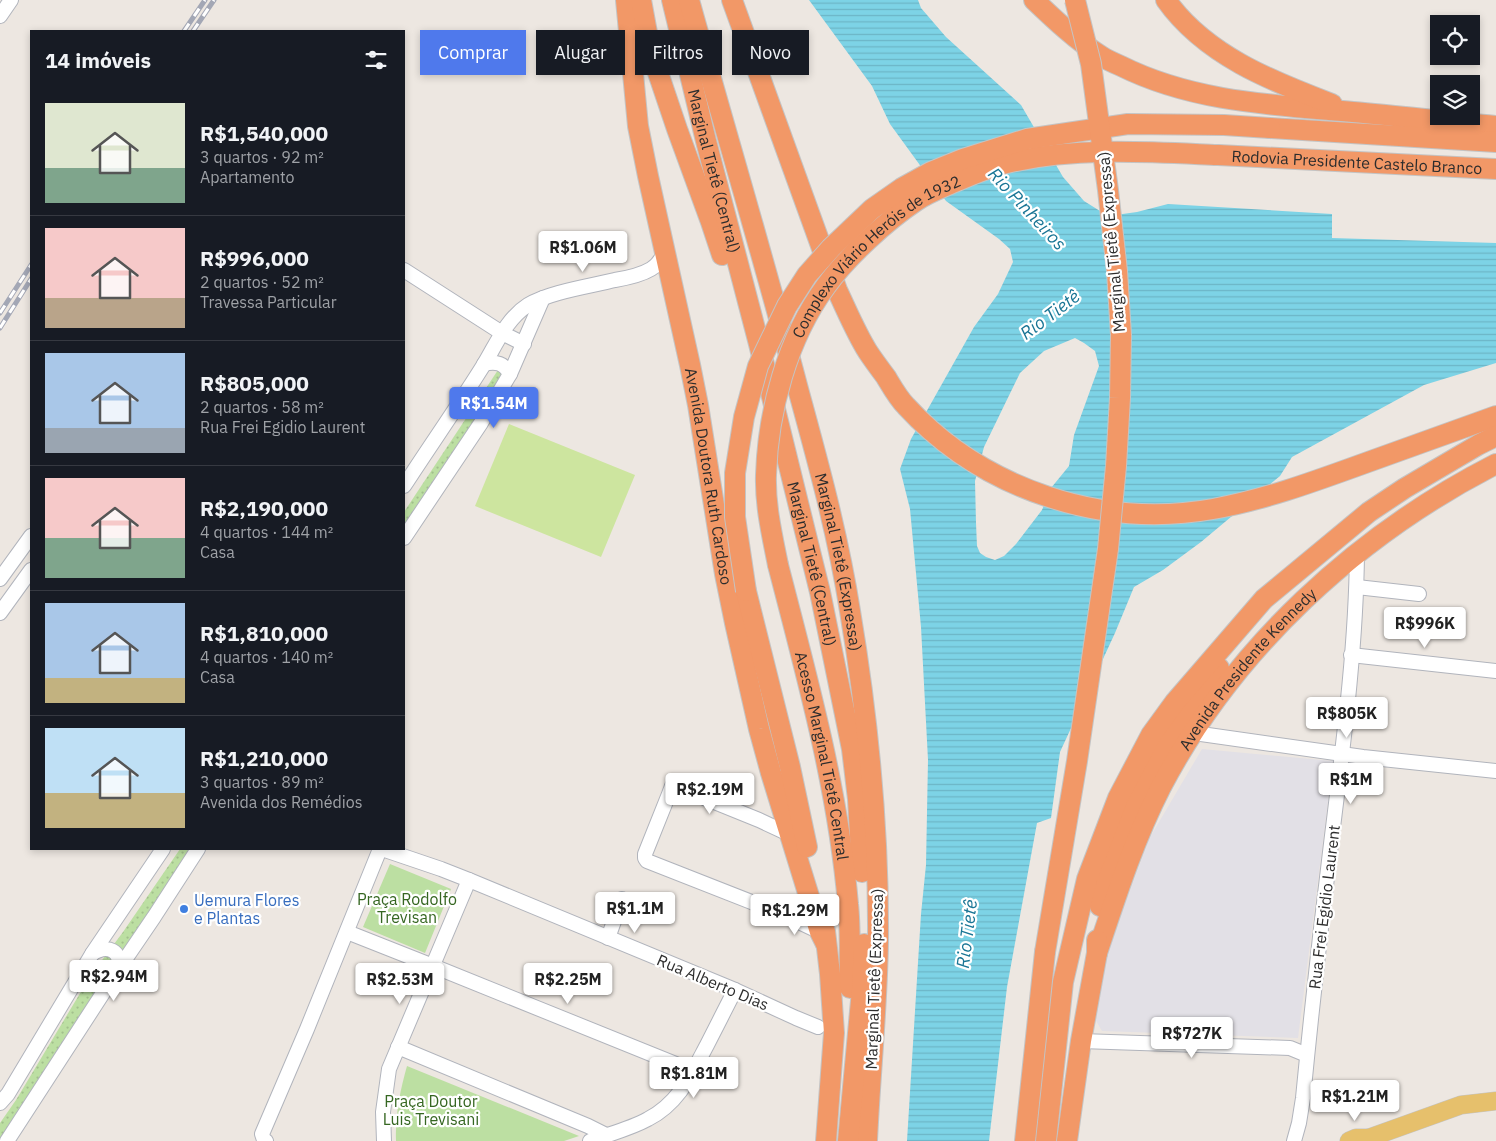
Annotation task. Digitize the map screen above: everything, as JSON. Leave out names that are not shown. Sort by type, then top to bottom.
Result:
[{"type":"highway","name":"Avenida Doutora Ruth Cardoso","points":[[626,0],[638,126],[698,405],[728,589],[771,773],[823,938]]},
{"type":"highway","points":[[642,0],[650,49],[751,343],[782,484],[796,498]]},
{"type":"highway","name":"Marginal Tietê (Central)","points":[[672,0],[820,592],[852,749],[858,799],[864,909],[864,952],[848,1141]]},
{"type":"highway","name":"Marginal Tietê (Expressa)","points":[[689,0],[771,287],[814,450],[833,523],[850,611],[867,735],[874,821],[878,941],[867,1141]]},
{"type":"highway","points":[[732,0],[837,290],[855,328],[868,352],[904,405],[930,431],[982,468],[1011,483],[1044,496],[1084,508],[1167,515],[1211,510],[1296,488],[1496,416]]},
{"type":"highway","points":[[1034,0],[1066,30],[1101,56],[1142,77],[1172,87],[1211,97],[1275,106],[1496,126]]},
{"type":"highway","name":"Marginal Tietê (Expressa)","points":[[1025,1141],[1046,952],[1078,761],[1108,549],[1120,398],[1120,317],[1108,190],[1091,64],[1074,0]]},
{"type":"highway","points":[[1166,0],[1192,29],[1231,59],[1277,83],[1355,112]]},
{"type":"highway","points":[[826,1141],[834,1033],[830,974],[823,938],[824,921],[790,767],[746,591],[735,517],[735,473],[744,417],[758,366],[787,306],[807,276],[831,248],[872,209],[902,188],[932,172],[963,159],[1027,139],[1128,124],[1224,125],[1496,142]]},
{"type":"highway","name":"Complexo Viário Heróis de 1932","points":[[778,565],[767,504],[766,476],[768,446],[782,374],[804,323],[826,286],[883,226],[917,200],[971,175],[1008,162],[1046,155],[1088,152],[1154,152],[1218,155]]},
{"type":"highway","name":"Rodovia Presidente Castelo Branco","points":[[1218,155],[1496,169]]},
{"type":"highway","points":[[1046,1141],[1063,982],[1087,879],[1118,798],[1151,736],[1175,702],[1264,599],[1368,512],[1496,436]]},
{"type":"highway","name":"Avenida Presidente Kennedy","points":[[1096,952],[1139,834],[1162,786],[1194,733],[1247,661],[1317,586],[1357,553],[1422,506],[1496,464]]},
{"type":"highway","name":"Acesso Marginal Tietê Central","points":[[778,565],[816,712],[839,829],[848,906],[850,1014],[857,1040]]},
{"type":"highway","points":[[1067,1141],[1096,952],[1098,918],[1109,867],[1120,835],[1142,790],[1190,708],[1303,566]]},
{"type":"main road","points":[[1349,1141],[1356,1138],[1368,1140],[1461,1105],[1496,1101]]},
{"type":"street","points":[[0,16],[11,0]]},
{"type":"street","points":[[405,484],[484,364],[502,333],[519,311],[543,298],[630,277],[652,268],[657,264],[665,251]]},
{"type":"street","points":[[405,271],[502,333],[524,344]]},
{"type":"street","points":[[630,277],[659,278],[665,280],[673,287]]},
{"type":"street","points":[[405,537],[481,423],[510,374],[543,298]]},
{"type":"street","points":[[484,364],[497,362],[503,364],[510,374]]},
{"type":"street","points":[[0,579],[26,553],[30,539]]},
{"type":"street","name":"Rua Frei Egidio Laurent","points":[[1294,1141],[1304,1098],[1307,1055],[1343,753],[1357,587],[1357,553]]},
{"type":"street","points":[[0,613],[30,571]]},
{"type":"street","points":[[1357,587],[1419,594]]},
{"type":"street","points":[[1351,655],[1496,671]]},
{"type":"street","points":[[1194,733],[1401,761],[1496,771]]},
{"type":"street","points":[[791,835],[677,786],[672,786],[645,854],[645,859],[782,914],[823,938]]},
{"type":"street","points":[[759,820],[774,809],[780,797]]},
{"type":"street","points":[[3,1098],[92,954],[162,850]]},
{"type":"street","points":[[7,1141],[197,850]]},
{"type":"street","points":[[266,1141],[262,1134],[290,1070],[369,872],[380,850]]},
{"type":"street","name":"Rua Alberto Dias","points":[[384,850],[469,880],[735,990],[818,1027]]},
{"type":"street","points":[[384,1141],[383,1112],[389,1070],[469,880]]},
{"type":"street","points":[[782,914],[800,910],[810,898]]},
{"type":"street","points":[[608,938],[622,899]]},
{"type":"street","points":[[346,932],[693,1071]]},
{"type":"street","points":[[92,954],[99,949],[106,948],[113,951],[118,956],[120,963],[118,970]]},
{"type":"street","points":[[590,1141],[649,1119],[662,1110],[682,1091],[735,990]]},
{"type":"street","points":[[1081,1041],[1290,1048],[1307,1055]]},
{"type":"street","points":[[398,1047],[606,1135]]},
{"type":"shaded area","points":[[1202,749],[1333,761],[1298,1038],[1102,1031],[1095,1019],[1109,947],[1149,839]]},
{"type":"green space","points":[[498,370],[507,376],[405,529],[405,510]]},
{"type":"green space","points":[[509,424],[635,475],[601,557],[475,506]]},
{"type":"green space","points":[[179,850],[192,850],[2,1141],[0,1141],[0,1123],[16,1100],[91,975]]},
{"type":"green space","name":"Praça Rodolfo Trevisan","points":[[390,864],[451,889],[425,953],[363,927]]},
{"type":"green space","name":"Praça Doutor Luis Trevisani","points":[[407,1066],[579,1136],[564,1141],[396,1141],[398,1103]]},
{"type":"water","points":[[809,0],[918,0],[921,8],[946,37],[1021,105],[1063,177],[1084,201],[1108,216],[1137,212],[1168,204],[1332,214],[1332,238],[1496,243],[1496,363],[1424,385],[1292,457],[1280,476],[1201,542],[1163,570],[1134,587],[1060,752],[1051,818],[1037,823],[1007,987],[989,1141],[907,1141],[921,914],[926,865],[928,760],[921,627],[910,509],[900,469],[911,439],[974,327],[998,294],[1013,262],[1010,249],[946,201],[890,124],[872,86]],"holes":[[[1075,338],[1095,351],[1099,366],[1074,435],[1069,466],[1051,488],[1042,510],[1016,544],[1004,556],[995,560],[986,557],[980,553],[977,546],[975,481],[984,447],[1020,373],[1044,351]]]},
{"type":"railway","points":[[185,30],[205,0]]},
{"type":"railway","points":[[194,30],[214,0]]},
{"type":"railway","points":[[0,313],[30,267]]},
{"type":"railway","points":[[0,328],[30,281]]},
{"type":"place","name":"Uemura Flores e Plantas","points":[[184,909]]},
{"type":"water label","name":"Rio Pinheiros","points":[[1027,209]]},
{"type":"water label","name":"Rio Tietê","points":[[1050,315]]},
{"type":"water label","name":"Rio Tietê","points":[[967,934]]}]
